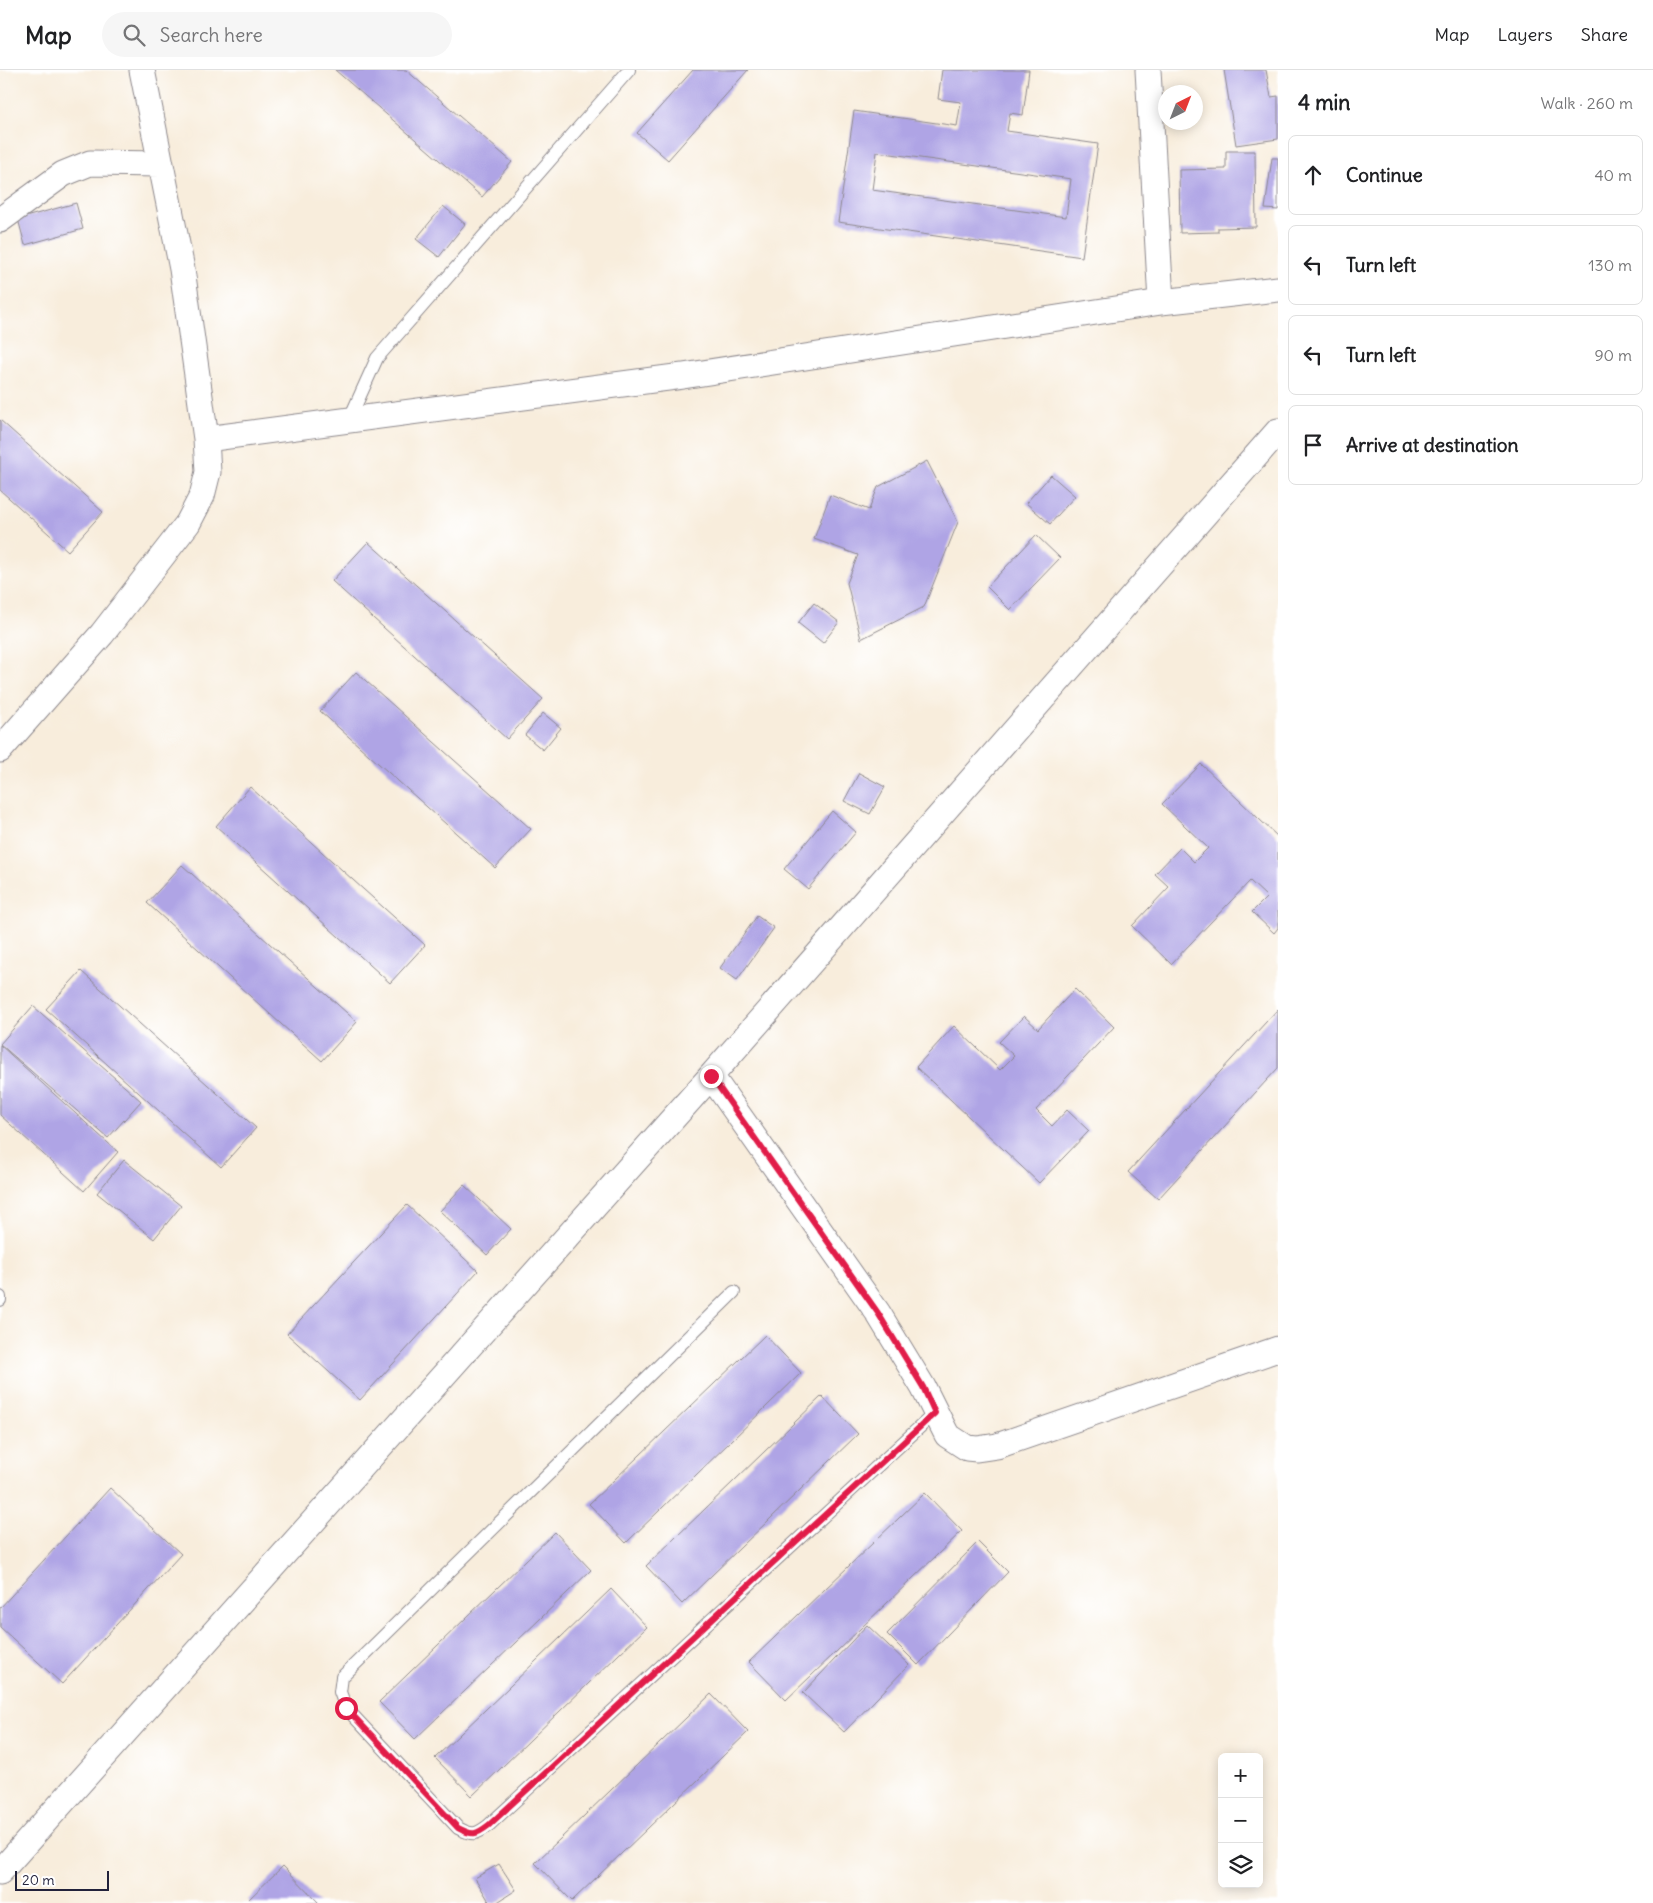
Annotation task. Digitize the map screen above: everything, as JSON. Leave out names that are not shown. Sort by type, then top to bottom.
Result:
[{"type":"street","points":[[0,750],[102,634],[188,523],[202,496],[208,472],[206,439],[182,269],[142,70]]},
{"type":"street","points":[[1148,70],[1161,302]]},
{"type":"street","points":[[0,220],[63,174],[90,163],[161,164]]},
{"type":"street","points":[[206,439],[683,376],[1161,302],[1278,289]]},
{"type":"street","points":[[0,1872],[711,1076],[1278,431]]},
{"type":"street","points":[[711,1076],[878,1313],[923,1387],[947,1435],[967,1448],[977,1449],[997,1446],[1278,1349]]},
{"type":"lane","points":[[349,420],[377,358],[629,70]]},
{"type":"lane","points":[[734,1292],[342,1677],[340,1692],[346,1708],[458,1828],[469,1834],[479,1833],[489,1825],[935,1413]]},
{"type":"building","points":[[335,70],[406,70],[512,162],[482,197]]},
{"type":"building","points":[[693,70],[748,70],[668,160],[637,133]]},
{"type":"building","points":[[942,70],[1029,70],[1023,115],[1010,113],[1007,131],[1098,144],[1082,257],[838,222],[854,111],[957,126],[961,102],[938,99]],"holes":[[[877,152],[1071,179],[1066,217],[872,190]]]},
{"type":"building","points":[[1224,70],[1266,70],[1271,97],[1278,96],[1278,139],[1236,145]]},
{"type":"building","points":[[1226,151],[1255,151],[1256,227],[1218,228],[1218,232],[1180,233],[1179,170],[1226,169]]},
{"type":"building","points":[[1272,158],[1278,158],[1278,210],[1265,209]]},
{"type":"building","points":[[76,203],[83,229],[25,245],[18,219]]},
{"type":"building","points":[[443,206],[465,224],[439,257],[416,239]]},
{"type":"building","points":[[0,420],[103,512],[68,551],[0,490]]},
{"type":"building","points":[[927,461],[958,522],[924,607],[861,639],[847,583],[858,555],[814,539],[830,495],[869,510],[878,487]]},
{"type":"building","points":[[1051,475],[1075,496],[1050,524],[1026,503]]},
{"type":"building","points":[[1036,535],[1060,558],[1010,610],[987,587]]},
{"type":"building","points":[[368,542],[543,699],[507,739],[332,581]]},
{"type":"building","points":[[814,603],[839,622],[823,643],[798,623]]},
{"type":"building","points":[[356,672],[531,829],[495,868],[320,711]]},
{"type":"building","points":[[543,713],[561,728],[543,750],[525,735]]},
{"type":"building","points":[[1201,764],[1278,837],[1278,928],[1274,933],[1252,912],[1267,897],[1250,881],[1171,964],[1132,926],[1169,887],[1155,874],[1180,848],[1194,862],[1208,848],[1162,804]]},
{"type":"building","points":[[859,773],[885,787],[870,814],[844,801]]},
{"type":"building","points":[[250,787],[425,945],[390,983],[216,826]]},
{"type":"building","points":[[832,811],[856,832],[808,889],[784,869]]},
{"type":"building","points":[[182,865],[357,1022],[322,1061],[147,903]]},
{"type":"building","points":[[757,916],[774,928],[737,980],[720,968]]},
{"type":"building","points":[[81,971],[256,1128],[221,1167],[46,1009]]},
{"type":"building","points":[[1075,989],[1114,1027],[1036,1110],[1052,1126],[1067,1110],[1089,1131],[1039,1183],[916,1067],[954,1026],[1000,1070],[1014,1056],[999,1042],[1024,1016],[1038,1029]]},
{"type":"building","points":[[33,1006],[141,1101],[108,1138],[0,1044]]},
{"type":"building","points":[[1278,1009],[1278,1068],[1158,1199],[1128,1172]]},
{"type":"building","points":[[0,1045],[118,1152],[84,1191],[0,1115]]},
{"type":"building","points":[[124,1160],[181,1206],[154,1239],[97,1193]]},
{"type":"building","points":[[464,1185],[511,1229],[487,1255],[440,1211]]},
{"type":"building","points":[[407,1205],[478,1271],[360,1400],[287,1334]]},
{"type":"building","points":[[765,1335],[801,1373],[626,1543],[589,1504]]},
{"type":"building","points":[[822,1396],[858,1434],[682,1604],[646,1566]]},
{"type":"building","points":[[110,1488],[181,1554],[62,1684],[0,1627],[0,1608]]},
{"type":"building","points":[[925,1493],[962,1531],[786,1700],[749,1662]]},
{"type":"building","points":[[555,1532],[591,1570],[415,1739],[379,1702]]},
{"type":"building","points":[[978,1542],[1008,1572],[918,1665],[887,1634]]},
{"type":"building","points":[[611,1589],[647,1627],[472,1796],[435,1758]]},
{"type":"building","points":[[867,1625],[909,1665],[844,1732],[803,1693]]},
{"type":"building","points":[[711,1694],[748,1732],[572,1901],[535,1863]]},
{"type":"building","points":[[499,1864],[516,1890],[496,1903],[490,1903],[475,1878]]},
{"type":"building","points":[[283,1866],[319,1903],[251,1903],[248,1900]]},
{"type":"route","points":[[346,1708],[458,1828],[469,1834],[479,1833],[935,1413],[923,1387],[878,1313],[711,1076]]}]
